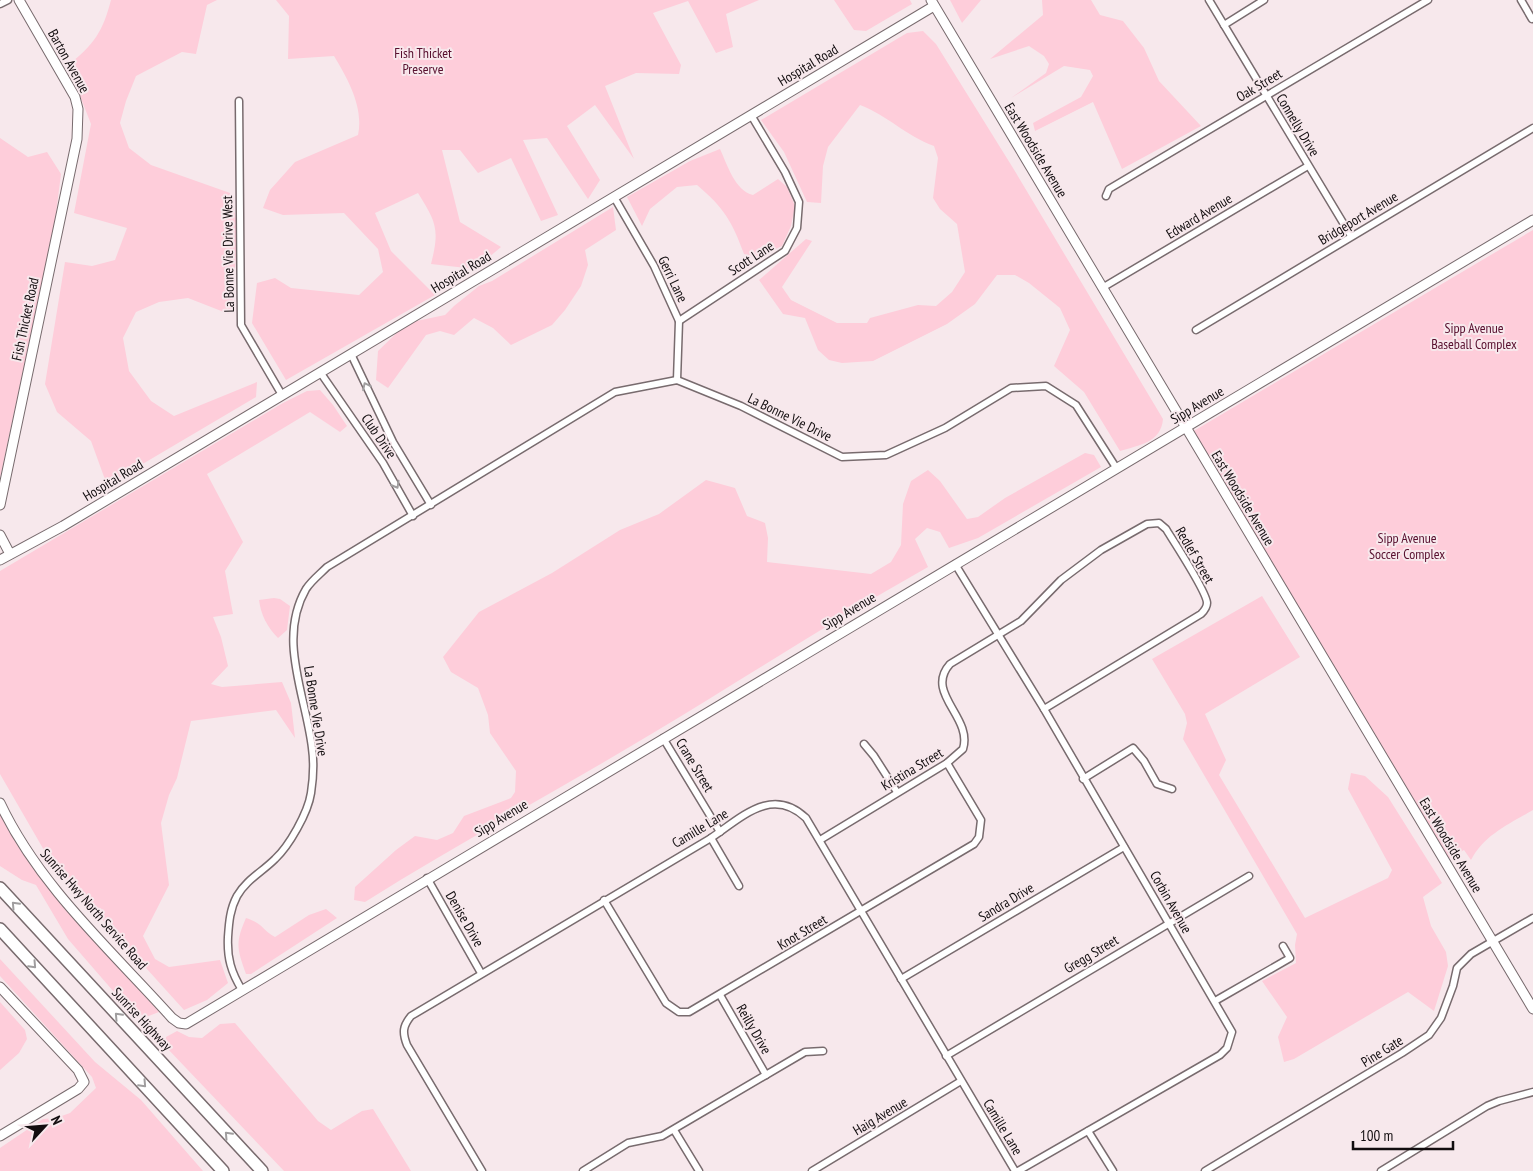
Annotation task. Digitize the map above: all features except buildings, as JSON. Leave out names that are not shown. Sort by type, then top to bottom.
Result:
[{"type":"highway","name":"Sunrise Highway","points":[[0,888],[262,1171]]},
{"type":"highway","points":[[0,929],[223,1171]]},
{"type":"street","points":[[0,4],[8,0]]},
{"type":"street","name":"Barton Avenue","points":[[19,0],[75,97],[78,109],[77,139]]},
{"type":"street","name":"Connelly Drive","points":[[1209,0],[1351,236]]},
{"type":"street","points":[[1224,25],[1264,0]]},
{"type":"street","name":"Oak Street","points":[[1106,196],[1109,190],[1265,95],[1428,0]]},
{"type":"street","points":[[1521,0],[1532,19]]},
{"type":"street","name":"Hospital Road","points":[[0,560],[56,531],[751,115],[932,3]]},
{"type":"street","name":"East Woodside Avenue","points":[[932,3],[1533,1010]]},
{"type":"street","name":"La Bonne Vie Drive West","points":[[239,101],[241,325],[282,395]]},
{"type":"street","name":"Scott Lane","points":[[679,321],[785,251],[797,228],[799,202],[786,172],[751,115]]},
{"type":"street","name":"Bridgeport Avenue","points":[[1196,330],[1533,128]]},
{"type":"street","name":"Fish Thicket Road","points":[[0,505],[77,139]]},
{"type":"street","name":"Edward Avenue","points":[[1102,288],[1308,166]]},
{"type":"street","name":"Gerri Lane","points":[[614,197],[654,266],[679,321],[677,380]]},
{"type":"street","name":"Sipp Avenue","points":[[180,1023],[190,1022],[427,878],[1533,220]]},
{"type":"street","points":[[350,354],[393,442],[431,505]]},
{"type":"street","name":"Club Drive","points":[[320,372],[383,463],[413,516]]},
{"type":"street","name":"La Bonne Vie Drive","points":[[242,990],[232,973],[227,953],[229,918],[233,904],[241,890],[275,858],[296,831],[311,795],[312,749],[298,681],[292,632],[297,609],[307,588],[327,568],[615,392],[677,380],[741,406],[842,457],[886,454],[945,428],[1011,388],[1046,386],[1076,405],[1117,469]]},
{"type":"street","name":"Redlef Street","points":[[999,635],[1021,621],[1061,580],[1101,550],[1147,524],[1158,523],[1166,529],[1202,591],[1207,604],[1205,610],[1044,709]]},
{"type":"street","points":[[0,535],[10,554]]},
{"type":"street","name":"Corbin Avenue","points":[[955,564],[1044,709],[1083,779],[1232,1032],[1227,1048],[1017,1171]]},
{"type":"street","name":"Kristina Street","points":[[820,840],[948,763],[963,749],[966,741],[962,724],[942,690],[941,680],[944,671],[950,664],[999,635]]},
{"type":"street","name":"Crane Street","points":[[663,738],[720,832]]},
{"type":"street","points":[[864,744],[897,792]]},
{"type":"street","points":[[1083,779],[1133,748],[1157,784],[1172,789]]},
{"type":"street","name":"Knot Street","points":[[604,900],[671,1008],[679,1012],[689,1012],[974,844],[981,828],[979,814],[948,763]]},
{"type":"street","name":"Sunrise Hwy North Service Road","points":[[0,803],[21,843],[42,874],[172,1018],[180,1023]]},
{"type":"street","name":"Camille Lane","points":[[482,1171],[403,1034],[404,1024],[411,1016],[481,973],[712,838],[757,808],[768,803],[780,803],[802,814],[820,840],[960,1082],[1017,1171]]},
{"type":"street","points":[[712,838],[739,886]]},
{"type":"street","name":"Sandra Drive","points":[[902,979],[1124,846]]},
{"type":"street","name":"Gregg Street","points":[[946,1056],[1168,922],[1249,876]]},
{"type":"street","name":"Denise Drive","points":[[427,878],[481,973]]},
{"type":"street","name":"Pine Gate","points":[[1204,1171],[1429,1035],[1447,1004],[1457,968],[1471,954],[1533,918]]},
{"type":"street","points":[[1215,1002],[1290,958],[1283,946]]},
{"type":"street","points":[[0,987],[78,1070],[84,1082],[78,1089],[0,1136]]},
{"type":"street","name":"Reilly Drive","points":[[720,995],[766,1075]]},
{"type":"street","points":[[583,1171],[628,1143],[662,1136],[674,1130],[805,1052],[823,1051]]},
{"type":"street","name":"Haig Avenue","points":[[812,1171],[960,1082]]},
{"type":"street","points":[[1381,1171],[1487,1106],[1499,1100],[1533,1092]]},
{"type":"street","points":[[674,1130],[699,1171]]},
{"type":"street","points":[[1088,1131],[1113,1171]]},
{"type":"green space","points":[[111,0],[217,0],[207,5],[196,54],[182,52],[136,76],[120,123],[129,148],[151,165],[230,193],[238,227],[232,308],[229,314],[188,298],[159,302],[136,312],[123,338],[129,371],[151,401],[174,416],[257,382],[256,397],[107,485],[91,441],[57,412],[45,384],[65,262],[92,266],[115,260],[127,228],[74,213],[91,124],[68,65],[85,51],[96,37],[105,20]]},
{"type":"green space","name":"Fish Thicket Preserve","points":[[276,0],[759,0],[726,14],[733,47],[716,53],[688,1],[653,13],[681,65],[679,74],[636,73],[605,86],[634,159],[595,105],[567,126],[600,180],[588,199],[547,138],[523,140],[558,215],[541,221],[511,158],[478,173],[460,150],[442,150],[460,222],[501,247],[475,269],[431,264],[436,234],[435,226],[429,211],[418,193],[375,213],[391,251],[435,295],[286,380],[252,323],[257,283],[275,278],[291,288],[359,295],[383,272],[378,249],[344,213],[283,215],[263,208],[270,190],[295,162],[358,135],[359,125],[357,104],[334,56],[288,59],[289,16]]},
{"type":"green space","points":[[834,0],[910,0],[912,4],[866,31],[854,30]]},
{"type":"green space","points":[[950,0],[981,0],[962,23]]},
{"type":"green space","points":[[1042,0],[1091,0],[1100,15],[1123,21],[1144,48],[1159,81],[1201,126],[1122,169],[1093,102],[1035,131],[1033,123],[1081,97],[1093,76],[1090,70],[1064,66],[1011,98],[1046,73],[1049,64],[1044,56],[1029,46],[990,59],[1043,15]]},
{"type":"green space","points":[[923,31],[936,44],[1013,168],[1163,419],[1158,433],[1148,442],[1120,451],[1084,392],[1054,366],[1070,330],[1060,308],[1029,283],[1015,275],[997,275],[975,304],[947,324],[873,361],[842,363],[829,360],[818,350],[805,318],[783,314],[759,280],[806,239],[812,241],[782,287],[791,300],[837,323],[867,323],[870,318],[918,305],[936,306],[952,292],[965,272],[957,224],[940,209],[933,198],[938,158],[934,146],[914,137],[879,114],[860,105],[828,147],[823,166],[821,203],[807,202],[784,152],[761,120],[907,33]]},
{"type":"green space","points":[[0,138],[28,157],[47,152],[61,174],[55,221],[0,478]]},
{"type":"green space","points":[[720,149],[736,183],[747,192],[753,195],[778,179],[787,187],[795,206],[791,226],[782,246],[757,258],[744,254],[731,224],[721,208],[697,185],[677,187],[650,209],[642,226],[627,197],[690,161]]},
{"type":"green space","points":[[613,207],[616,230],[585,250],[588,265],[581,286],[552,325],[511,345],[493,328],[474,318],[454,335],[440,331],[426,335],[388,388],[376,380],[378,351],[407,323],[445,315],[479,286],[492,281]]},
{"type":"green space","name":"Sipp Avenue Soccer Complex","points":[[1533,230],[1533,810],[1506,825],[1490,837],[1476,851],[1471,860],[1464,850],[1449,858],[1192,432]]},
{"type":"green space","points":[[320,390],[347,426],[340,432],[310,412],[207,474],[243,542],[225,571],[233,614],[213,617],[221,637],[228,666],[211,684],[222,687],[282,682],[291,703],[295,738],[276,710],[191,721],[177,778],[169,795],[161,823],[169,885],[143,936],[155,959],[169,967],[220,960],[228,983],[207,1000],[184,1010],[52,864],[0,774],[0,571],[283,403],[307,391]]},
{"type":"green space","points":[[1085,453],[1094,455],[1101,467],[978,538],[949,548],[940,532],[927,528],[915,539],[928,567],[617,754],[365,902],[354,900],[355,887],[396,850],[415,836],[437,840],[453,833],[464,816],[511,798],[515,792],[516,771],[490,733],[488,715],[478,688],[451,672],[443,657],[479,612],[552,573],[620,530],[659,514],[706,480],[735,488],[747,516],[765,523],[768,538],[767,562],[871,574],[891,562],[901,545],[903,504],[911,481],[928,470],[940,481],[967,519],[978,517],[1005,498]]},
{"type":"green space","points":[[1262,596],[1300,657],[1205,714],[1226,760],[1219,775],[1305,918],[1388,878],[1392,870],[1348,789],[1351,773],[1365,776],[1388,797],[1442,883],[1423,897],[1431,926],[1446,952],[1448,966],[1434,1011],[1408,992],[1294,1059],[1284,1062],[1278,1037],[1287,1017],[1262,981],[1296,963],[1295,945],[1297,934],[1183,739],[1187,723],[1185,714],[1152,659]]},
{"type":"green space","points":[[280,599],[290,606],[287,630],[278,638],[265,620],[259,600]]},
{"type":"green space","points":[[0,814],[32,867],[72,918],[159,1012],[146,1017],[127,1007],[68,939],[36,885],[22,880],[0,866]]},
{"type":"green space","points":[[326,909],[337,918],[251,974],[246,974],[238,946],[246,918],[256,922],[275,937],[309,915]]},
{"type":"green space","points":[[0,959],[95,1062],[141,1100],[203,1171],[0,1171],[0,1148],[43,1119],[56,1118],[70,1113],[96,1088],[92,1077],[0,976]]},
{"type":"green space","points":[[0,1002],[25,1030],[27,1039],[19,1053],[0,1070]]},
{"type":"green space","points":[[235,1023],[318,1121],[331,1130],[362,1111],[373,1109],[411,1171],[284,1171],[166,1047],[166,1037],[177,1031],[189,1037],[202,1038],[220,1024]]},
{"type":"park label","name":"Sipp Avenue Baseball Complex","points":[[1474,336]]}]
